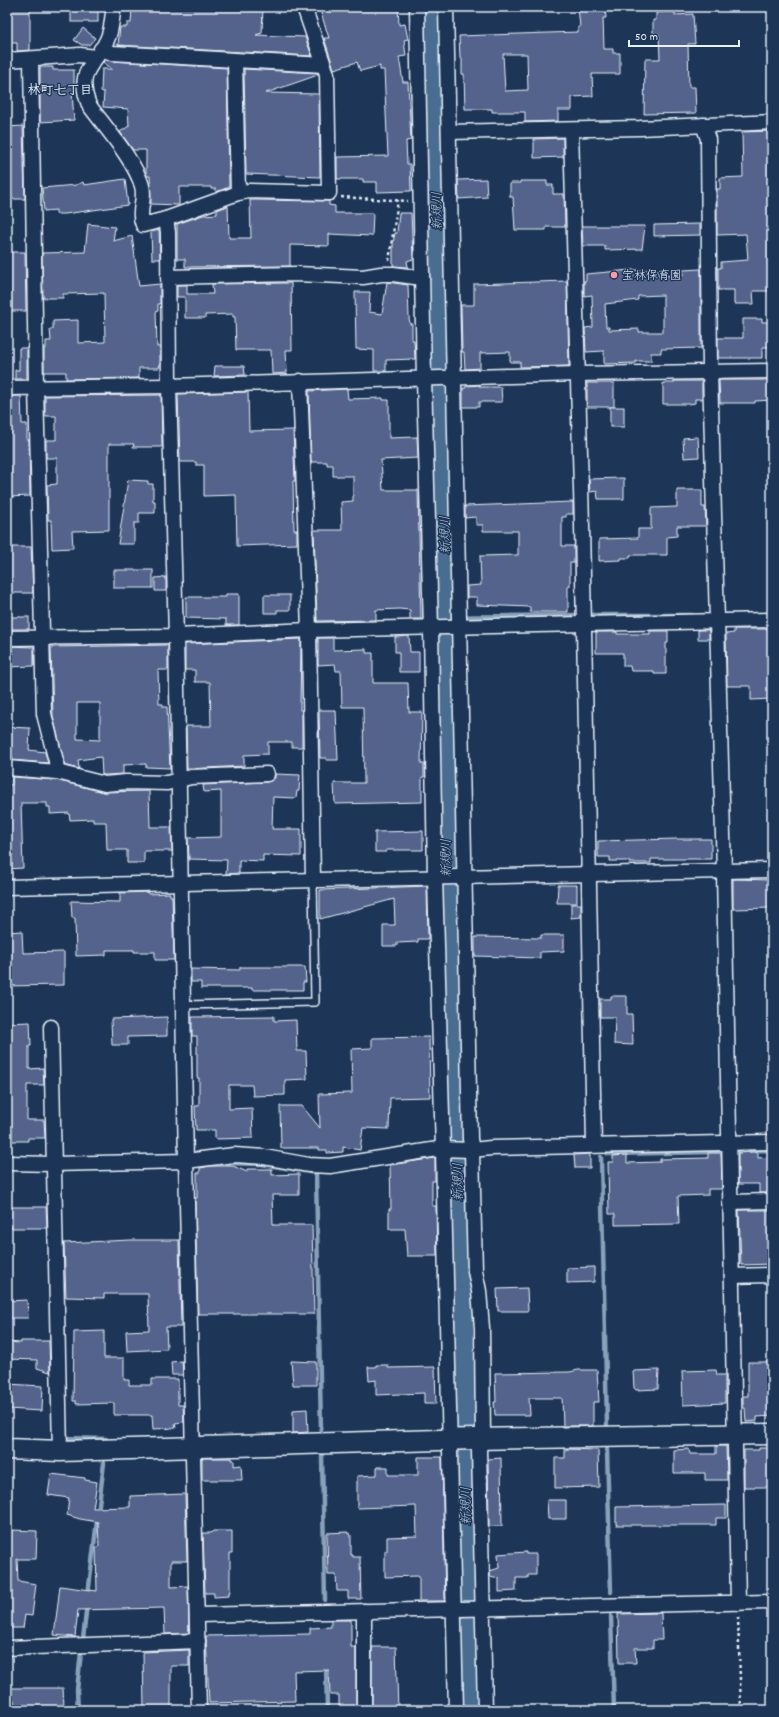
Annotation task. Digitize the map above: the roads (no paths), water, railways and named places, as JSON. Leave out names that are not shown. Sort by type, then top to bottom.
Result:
[{"type":"street","points":[[114,7],[109,35],[86,75],[85,94],[89,105],[138,174],[143,188],[140,218],[143,225],[166,219],[238,192],[329,193],[327,74],[304,7]]},
{"type":"street","points":[[417,7],[422,278],[427,379],[436,878],[445,1150],[456,1710]]},
{"type":"street","points":[[446,7],[462,877],[470,1139],[469,1150],[475,1271],[479,1291],[482,1328],[479,1439],[480,1608],[485,1710]]},
{"type":"street","points":[[7,60],[112,53],[324,65]]},
{"type":"street","points":[[31,59],[36,387],[44,714],[56,761],[57,772]]},
{"type":"street","points":[[235,61],[238,192]]},
{"type":"street","points":[[449,132],[571,130],[772,122]]},
{"type":"street","points":[[704,125],[708,139],[710,371],[724,871],[738,1603]]},
{"type":"street","points":[[571,130],[594,1145]]},
{"type":"street","points":[[166,219],[168,232],[169,386],[176,636],[186,1161],[198,1615],[199,1710]]},
{"type":"street","points":[[168,277],[297,274],[362,278],[387,274],[422,278]]},
{"type":"street","points":[[7,388],[169,386],[772,370]]},
{"type":"street","points":[[300,382],[309,630],[313,880]]},
{"type":"street","points":[[7,638],[176,636],[309,630],[432,628],[458,622],[583,624],[772,620]]},
{"type":"street","points":[[7,768],[57,772],[105,784],[126,782],[167,783],[190,777],[267,774]]},
{"type":"street","points":[[7,887],[772,870]]},
{"type":"street","points":[[51,1027],[60,1451]]},
{"type":"street","points":[[7,1163],[53,1164],[186,1161],[234,1155],[264,1157],[309,1165],[330,1166],[438,1149],[469,1150],[594,1145],[772,1142]]},
{"type":"street","points":[[730,1202],[772,1201]]},
{"type":"street","points":[[732,1276],[772,1275]]},
{"type":"street","points":[[7,1450],[60,1451],[479,1439],[772,1434]]},
{"type":"street","points":[[198,1615],[364,1610],[772,1602]]},
{"type":"street","points":[[364,1610],[364,1710]]},
{"type":"street","points":[[7,1648],[198,1641]]},
{"type":"lane","points":[[184,1005],[315,1002],[313,880]]},
{"type":"waterway","name":"新規川","points":[[432,7],[448,721],[442,756],[446,897],[451,936],[469,1710]]},
{"type":"waterway","points":[[445,617],[577,615]]},
{"type":"waterway","points":[[590,615],[692,615]]},
{"type":"waterway","points":[[739,1151],[772,1150]]},
{"type":"waterway","points":[[608,1154],[718,1152]]},
{"type":"waterway","points":[[601,1157],[607,1424]]},
{"type":"waterway","points":[[226,1163],[262,1164],[316,1173],[321,1430]]},
{"type":"waterway","points":[[66,1434],[66,1438],[106,1439]]},
{"type":"waterway","points":[[607,1450],[611,1592]]},
{"type":"waterway","points":[[322,1456],[325,1600]]},
{"type":"waterway","points":[[88,1595],[104,1463]]},
{"type":"waterway","points":[[83,1639],[87,1604]]},
{"type":"waterway","points":[[611,1616],[614,1710]]},
{"type":"waterway","points":[[78,1710],[77,1690],[81,1652]]},
{"type":"waterway","points":[[326,1665],[327,1710]]},
{"type":"waterway","points":[[757,1710],[772,1707]]},
{"type":"place","name":"宝林保育園","points":[[614,275]]},
{"type":"district","name":"林町七丁目","points":[[60,89]]}]
